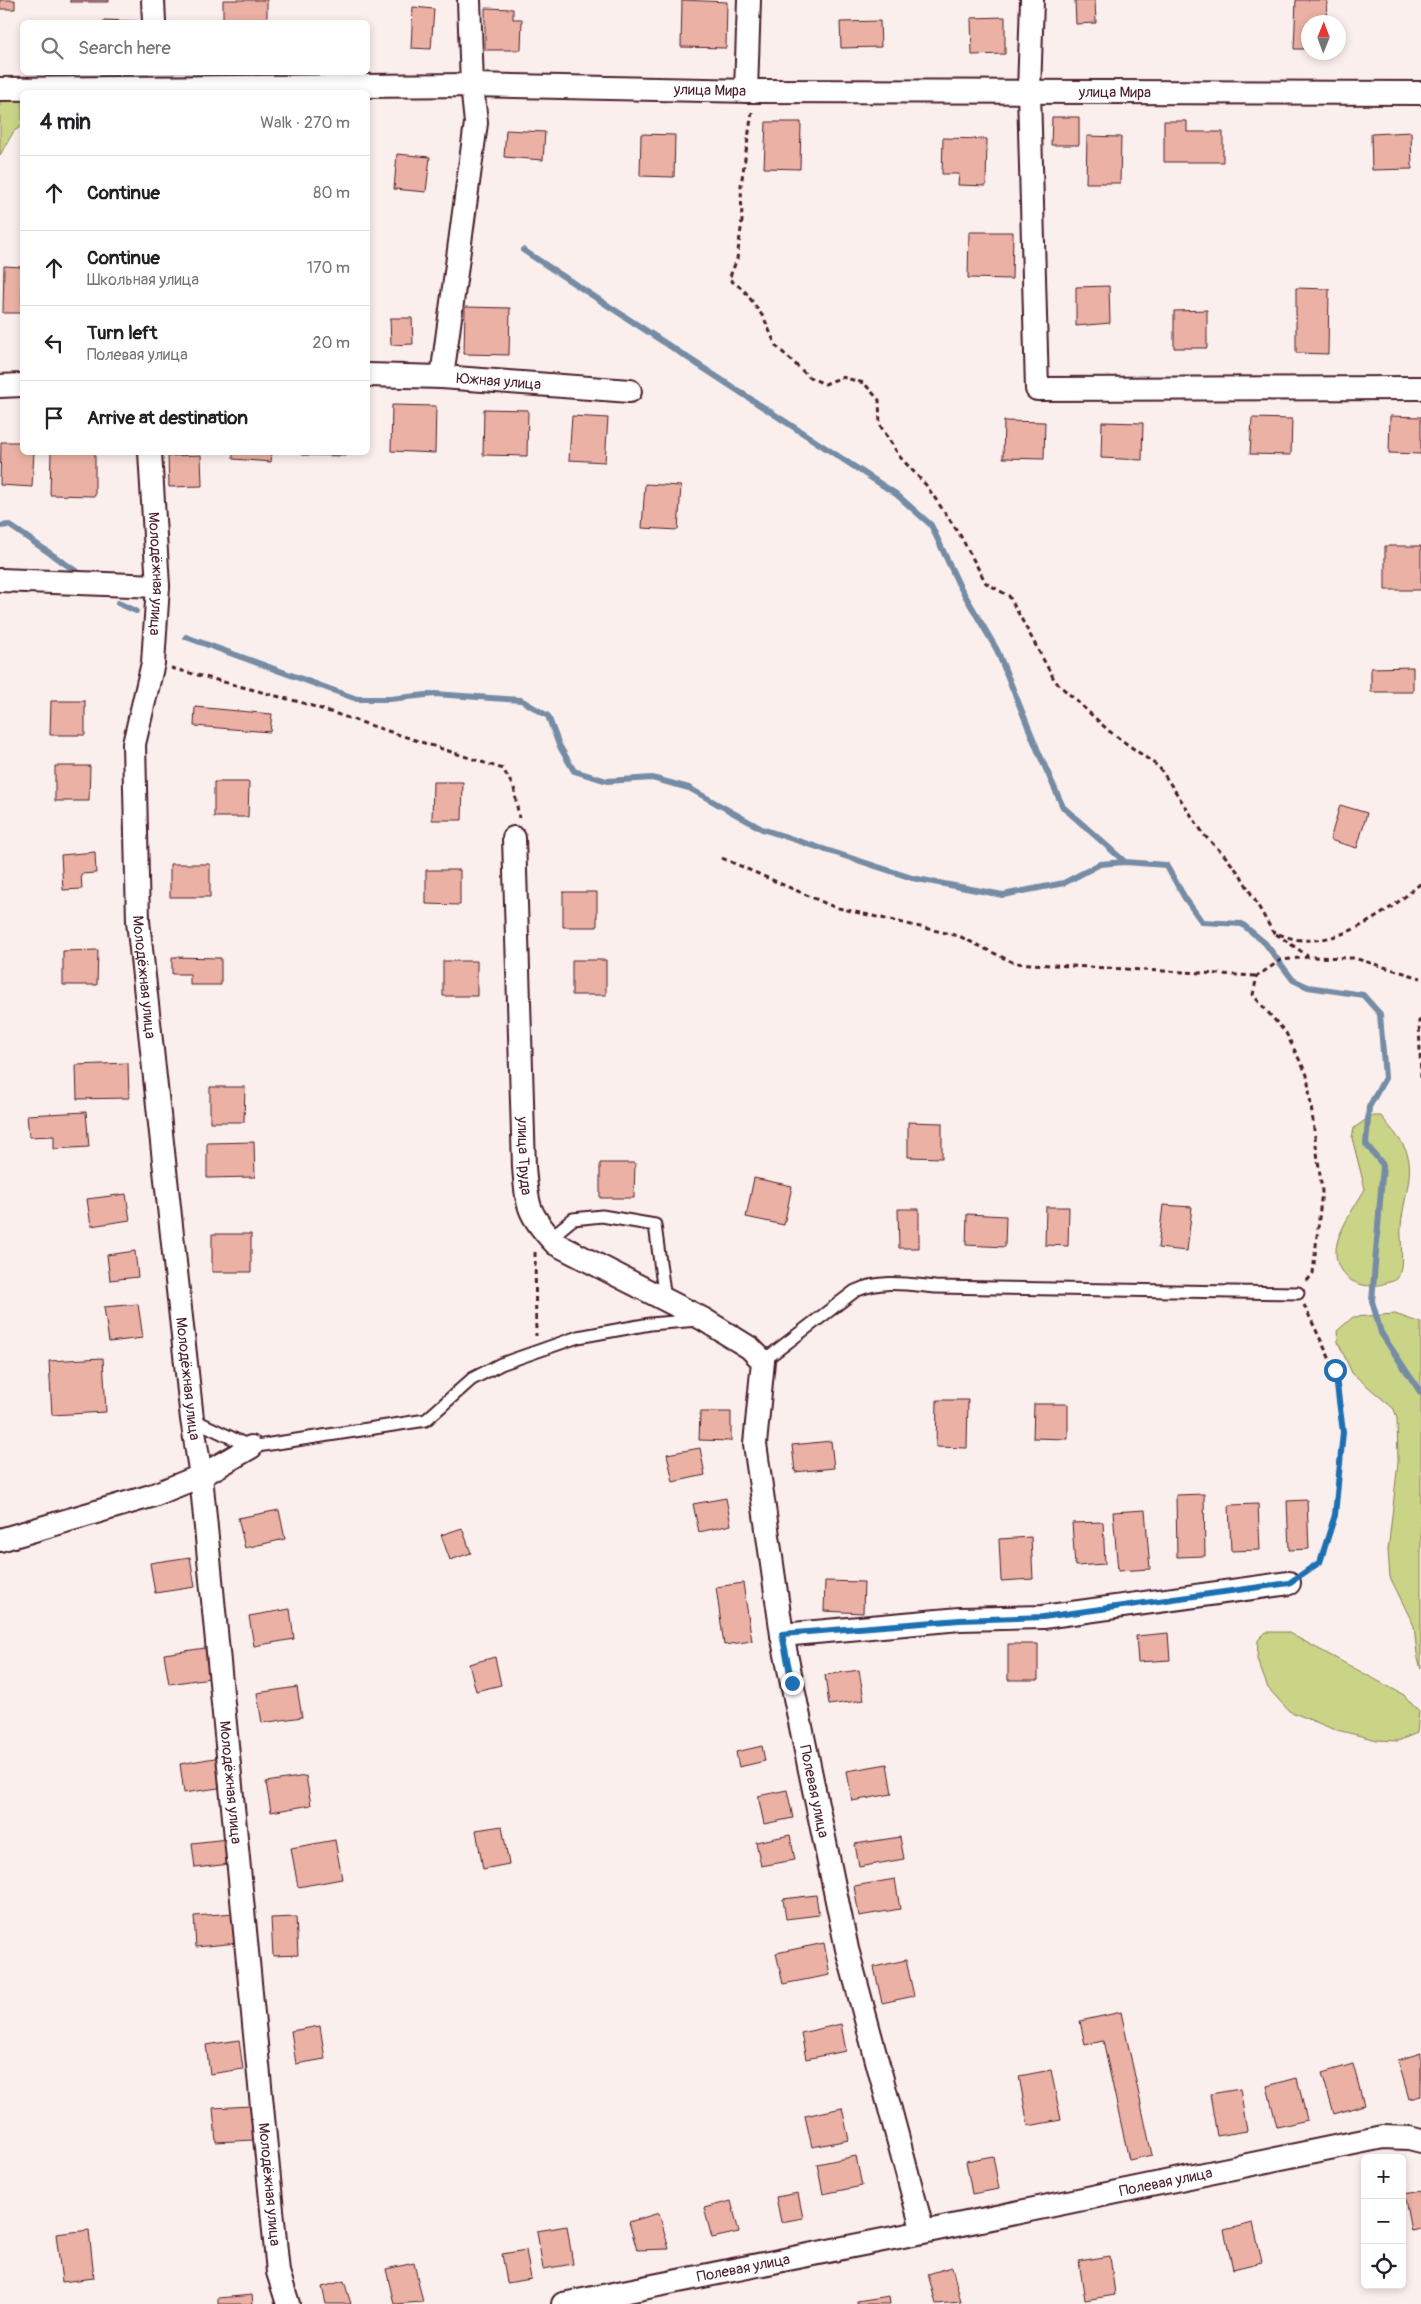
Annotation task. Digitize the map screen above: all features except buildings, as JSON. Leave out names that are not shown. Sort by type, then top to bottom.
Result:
[{"type":"street","points":[[153,0],[154,20]]},
{"type":"street","points":[[442,377],[476,123],[472,85],[469,0]]},
{"type":"street","points":[[749,0],[749,91]]},
{"type":"street","points":[[1032,0],[1029,92],[1037,389],[1421,388]]},
{"type":"street","name":"улица Мира","points":[[0,89],[157,85],[472,85],[749,91],[1421,93]]},
{"type":"street","name":"Южная улица","points":[[370,375],[442,377],[630,391]]},
{"type":"street","points":[[0,386],[20,385]]},
{"type":"street","name":"Молодёжная улица","points":[[150,455],[158,586],[153,663],[134,744],[138,921],[192,1419],[201,1476],[278,2272],[288,2304]]},
{"type":"street","points":[[0,580],[158,586]]},
{"type":"street","name":"улица Труда","points":[[517,830],[524,1167],[526,1197],[534,1220],[556,1244],[703,1319],[756,1354]]},
{"type":"street","name":"Полевая улица","points":[[756,1354],[755,1444],[782,1634],[848,1949],[922,2232]]},
{"type":"street","points":[[0,1540],[151,1496],[201,1476],[251,1447]]},
{"type":"street","points":[[782,1634],[960,1620],[1043,1617],[1289,1583]]},
{"type":"street","name":"Полевая улица","points":[[563,2304],[1383,2137],[1415,2139]]},
{"type":"lane","points":[[550,1238],[573,1219],[602,1216],[654,1225],[665,1300]]},
{"type":"lane","points":[[756,1354],[855,1292],[870,1285],[888,1283],[935,1287],[1298,1293]]},
{"type":"lane","points":[[192,1419],[251,1447],[426,1420],[472,1379],[501,1364],[578,1337],[650,1324],[703,1319]]},
{"type":"path","points":[[749,91],[752,119],[745,145],[741,184],[742,221],[737,258],[728,279],[744,290],[764,318],[776,346],[809,376],[825,384],[842,377],[864,383],[879,400],[880,425],[900,457],[926,485],[960,535],[986,583],[1009,596],[1055,681],[1109,731],[1160,767],[1205,836],[1241,876],[1273,932],[1309,957]]},
{"type":"path","points":[[153,663],[303,703],[503,769],[514,788],[517,830]]},
{"type":"path","points":[[722,858],[834,907],[959,936],[1014,963],[1258,976]]},
{"type":"path","points":[[1273,932],[1302,940],[1335,937],[1384,914],[1421,883]]},
{"type":"path","points":[[1289,1583],[1320,1562],[1335,1515],[1343,1432],[1335,1370],[1298,1293],[1313,1273],[1322,1191],[1307,1074],[1286,1034],[1253,995],[1258,976],[1271,965],[1281,960],[1309,957],[1354,958],[1421,978]]},
{"type":"path","points":[[1421,1020],[1419,1021],[1421,1079]]},
{"type":"path","points":[[534,1220],[537,1352]]},
{"type":"green space","points":[[0,96],[20,97],[20,127],[14,131],[0,155]]},
{"type":"green space","points":[[1371,1116],[1381,1116],[1398,1137],[1408,1155],[1410,1168],[1401,1226],[1402,1261],[1399,1274],[1397,1279],[1393,1281],[1368,1286],[1352,1281],[1345,1276],[1337,1261],[1336,1251],[1339,1236],[1365,1189],[1352,1138],[1354,1128]]},
{"type":"green space","points":[[1395,1314],[1421,1323],[1421,1669],[1417,1654],[1414,1626],[1390,1577],[1388,1551],[1398,1462],[1397,1418],[1394,1409],[1352,1373],[1338,1342],[1337,1331],[1353,1317]]},
{"type":"green space","points":[[1266,1632],[1287,1632],[1404,1695],[1419,1712],[1417,1733],[1398,1741],[1377,1740],[1333,1729],[1289,1711],[1268,1688],[1257,1659],[1258,1640]]},
{"type":"waterway","points":[[523,250],[896,494],[931,525],[959,585],[997,650],[1063,807],[1125,862]]},
{"type":"waterway","points":[[0,526],[9,525],[83,576]]},
{"type":"waterway","points":[[118,603],[136,611]]},
{"type":"waterway","points":[[186,637],[357,699],[390,699],[435,694],[521,700],[548,716],[559,745],[574,771],[607,781],[652,778],[689,788],[762,829],[912,878],[1003,895],[1064,883],[1100,864],[1125,862],[1166,865],[1185,898],[1202,922],[1242,924],[1265,943],[1293,980],[1308,987],[1363,995],[1380,1014],[1385,1078],[1369,1107],[1366,1144],[1383,1165],[1372,1301],[1381,1333],[1421,1393]]},
{"type":"route","points":[[792,1683],[782,1634],[960,1620],[1043,1617],[1289,1583],[1320,1562],[1335,1515],[1343,1432],[1335,1370]]}]
